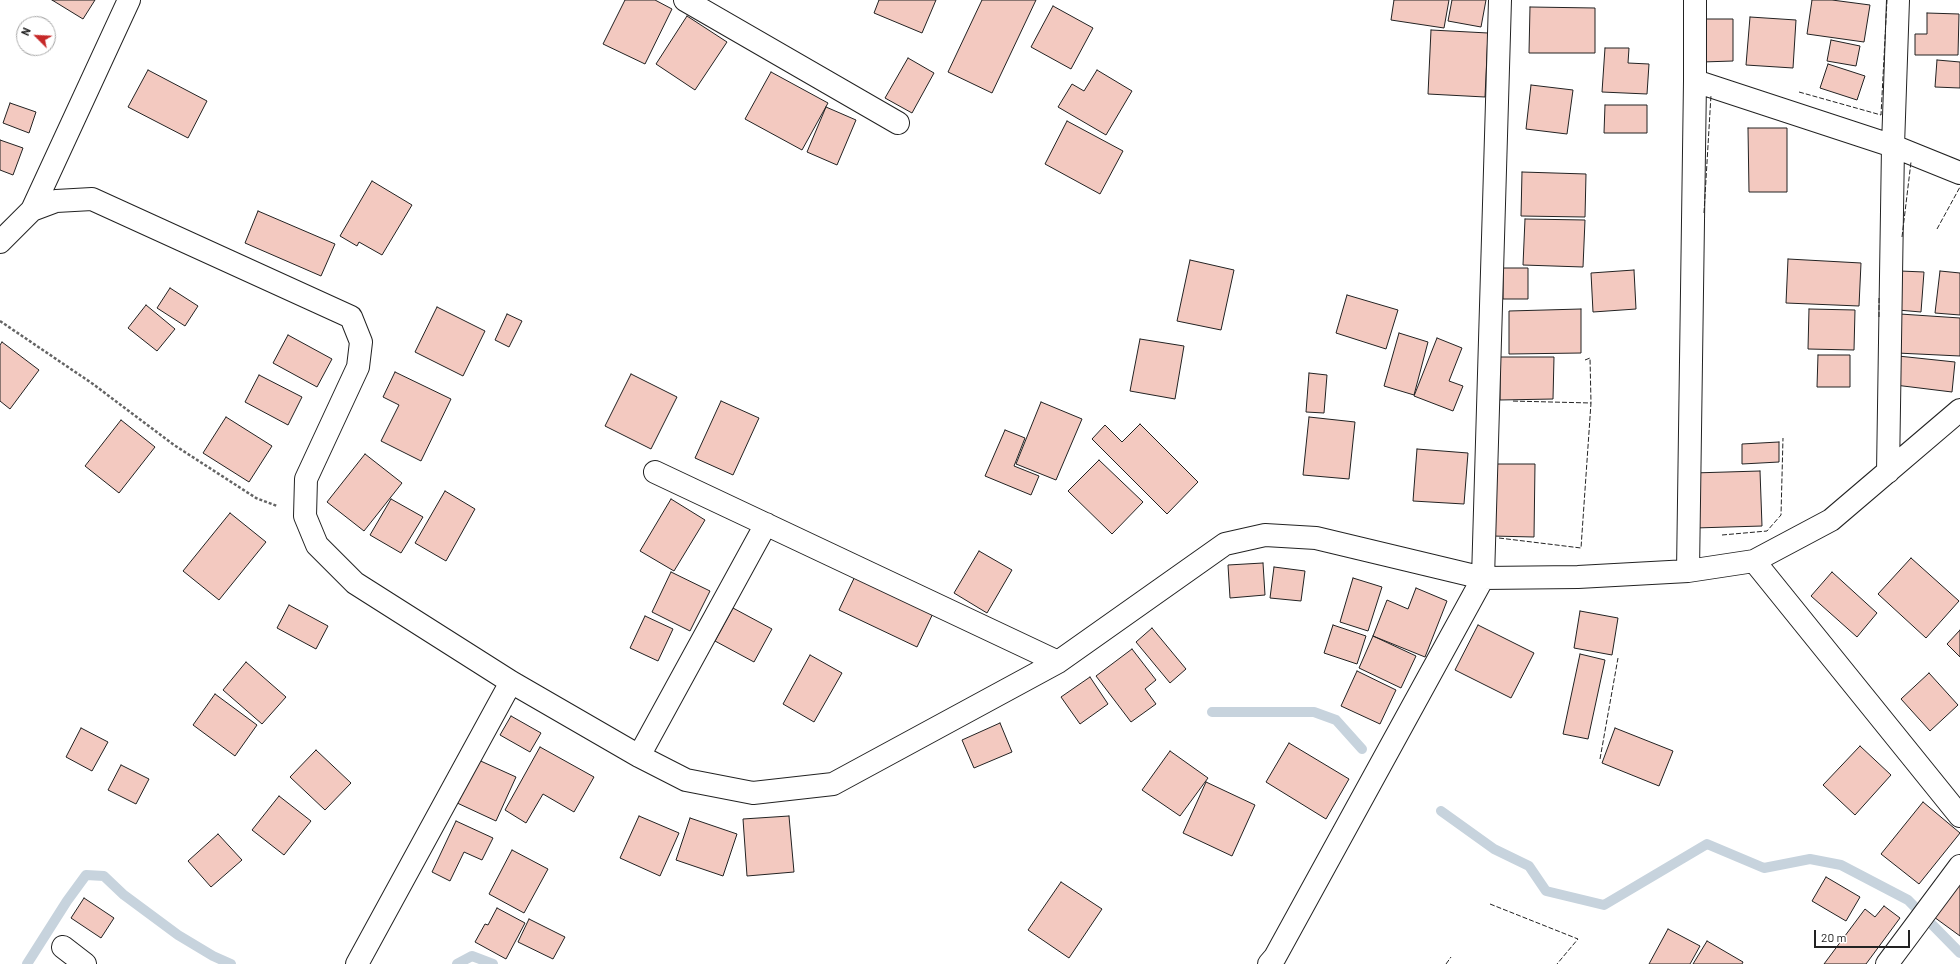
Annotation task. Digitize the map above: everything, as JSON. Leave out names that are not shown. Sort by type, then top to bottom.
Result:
[{"type":"street","points":[[0,242],[32,210],[129,0]]},
{"type":"street","points":[[685,0],[711,7],[898,123]]},
{"type":"street","points":[[1277,962],[1482,578],[1500,0]]},
{"type":"street","points":[[1688,571],[1695,81],[1694,0]]},
{"type":"street","points":[[1888,472],[1893,146],[1898,0]]},
{"type":"street","points":[[1695,81],[1893,146],[1960,173]]},
{"type":"street","points":[[32,210],[56,201],[92,199],[351,317],[361,342],[358,367],[306,479],[305,516],[317,545],[356,583],[511,682],[639,756],[686,780],[753,793],[833,784],[1058,662],[1225,544],[1265,535],[1316,538],[1482,578],[1578,577],[1688,571],[1754,561],[1830,520],[1960,410]]},
{"type":"street","points":[[655,472],[1058,662]]},
{"type":"street","points":[[639,756],[766,524]]},
{"type":"street","points":[[1754,561],[1960,816]]},
{"type":"street","points":[[357,964],[511,682]]},
{"type":"street","points":[[1887,964],[1911,934],[1931,903],[1960,866]]},
{"type":"street","points":[[63,947],[85,964]]},
{"type":"path","points":[[0,321],[93,384],[174,445],[256,498],[305,516]]},
{"type":"building","points":[[52,0],[95,0],[83,19]]},
{"type":"building","points":[[625,0],[655,0],[672,9],[645,64],[603,44]]},
{"type":"building","points":[[879,0],[936,0],[922,33],[874,13]]},
{"type":"building","points":[[982,0],[1036,0],[992,93],[948,72]]},
{"type":"building","points":[[1394,0],[1449,0],[1444,28],[1391,20]]},
{"type":"building","points":[[1452,0],[1486,0],[1481,27],[1448,21]]},
{"type":"building","points":[[1812,0],[1832,0],[1870,5],[1864,42],[1807,34]]},
{"type":"building","points":[[1053,6],[1093,28],[1071,69],[1031,47]]},
{"type":"building","points":[[1530,7],[1595,8],[1595,53],[1529,53]]},
{"type":"building","points":[[1927,13],[1959,14],[1958,55],[1915,55],[1915,34],[1927,34]]},
{"type":"building","points":[[687,16],[727,42],[695,90],[656,64]]},
{"type":"building","points":[[1750,17],[1796,20],[1793,68],[1746,65]]},
{"type":"building","points":[[1702,19],[1733,19],[1733,61],[1702,62]]},
{"type":"building","points":[[1431,30],[1488,33],[1485,97],[1428,94]]},
{"type":"building","points":[[1831,40],[1860,46],[1856,66],[1827,61]]},
{"type":"building","points":[[1605,48],[1629,48],[1628,63],[1649,64],[1647,94],[1602,92]]},
{"type":"building","points":[[908,58],[934,73],[912,113],[885,98]]},
{"type":"building","points":[[1937,60],[1960,62],[1960,88],[1935,87]]},
{"type":"building","points":[[1828,64],[1865,76],[1857,100],[1820,88]]},
{"type":"building","points":[[148,70],[207,101],[188,138],[128,107]]},
{"type":"building","points":[[1097,70],[1132,91],[1106,135],[1058,107],[1072,84],[1084,91]]},
{"type":"building","points":[[771,72],[828,103],[802,150],[745,119]]},
{"type":"building","points":[[1531,85],[1573,90],[1567,134],[1526,129]]},
{"type":"building","points":[[10,103],[36,112],[29,133],[3,123]]},
{"type":"building","points":[[1605,105],[1647,105],[1647,133],[1604,133]]},
{"type":"building","points":[[826,107],[856,120],[837,165],[807,152]]},
{"type":"building","points":[[1067,121],[1123,151],[1100,194],[1045,164]]},
{"type":"building","points":[[1748,128],[1787,128],[1787,192],[1749,192]]},
{"type":"building","points":[[0,140],[23,148],[13,175],[0,170]]},
{"type":"building","points":[[1522,172],[1586,174],[1585,217],[1521,216]]},
{"type":"building","points":[[372,181],[412,205],[382,255],[359,242],[357,246],[340,236]]},
{"type":"building","points":[[258,211],[335,244],[321,276],[245,243]]},
{"type":"building","points":[[1525,219],[1585,220],[1583,267],[1523,265]]},
{"type":"building","points":[[1788,259],[1861,263],[1859,306],[1786,303]]},
{"type":"building","points":[[1190,260],[1234,270],[1221,330],[1177,321]]},
{"type":"building","points":[[1503,268],[1528,268],[1528,299],[1503,299]]},
{"type":"building","points":[[1634,270],[1636,309],[1593,312],[1591,273]]},
{"type":"building","points":[[1900,271],[1924,272],[1921,312],[1898,310]]},
{"type":"building","points":[[1940,271],[1960,273],[1960,315],[1935,313]]},
{"type":"building","points":[[170,288],[198,306],[185,326],[157,308]]},
{"type":"building","points":[[1347,295],[1398,310],[1386,349],[1336,333]]},
{"type":"building","points":[[146,305],[175,329],[157,351],[128,328]]},
{"type":"building","points":[[437,307],[485,331],[463,376],[415,352]]},
{"type":"building","points":[[1581,309],[1581,353],[1509,354],[1509,311]]},
{"type":"building","points":[[1809,309],[1855,310],[1854,350],[1808,349]]},
{"type":"building","points":[[507,314],[522,321],[509,347],[495,340]]},
{"type":"building","points":[[1900,314],[1960,318],[1960,356],[1897,353]]},
{"type":"building","points":[[1399,333],[1428,342],[1414,395],[1384,386]]},
{"type":"building","points":[[288,335],[332,359],[317,387],[273,363]]},
{"type":"building","points":[[1437,338],[1462,348],[1449,381],[1463,386],[1453,411],[1414,396]]},
{"type":"building","points":[[1140,339],[1184,346],[1175,399],[1130,391]]},
{"type":"building","points":[[2,342],[39,370],[10,409],[0,401],[0,345]]},
{"type":"building","points":[[1818,355],[1850,355],[1850,387],[1817,387]]},
{"type":"building","points":[[1898,356],[1955,362],[1952,392],[1895,385]]},
{"type":"building","points":[[1500,357],[1554,357],[1553,399],[1500,400]]},
{"type":"building","points":[[395,372],[451,399],[421,461],[381,441],[399,405],[383,397]]},
{"type":"building","points":[[1309,373],[1327,375],[1324,413],[1306,412]]},
{"type":"building","points":[[631,374],[677,397],[651,449],[605,426]]},
{"type":"building","points":[[259,375],[302,397],[288,425],[245,402]]},
{"type":"building","points":[[721,401],[759,418],[733,475],[695,458]]},
{"type":"building","points":[[1041,402],[1082,419],[1056,480],[1016,464]]},
{"type":"building","points":[[226,417],[272,446],[249,482],[203,453]]},
{"type":"building","points":[[1309,417],[1355,422],[1349,479],[1303,475]]},
{"type":"building","points":[[121,420],[155,447],[119,493],[85,466]]},
{"type":"building","points":[[1140,424],[1198,482],[1167,514],[1092,439],[1105,425],[1122,442]]},
{"type":"building","points":[[1005,430],[1025,438],[1014,466],[1039,476],[1031,495],[985,476]]},
{"type":"building","points":[[1779,442],[1779,462],[1742,464],[1742,444]]},
{"type":"building","points":[[1417,449],[1468,453],[1464,504],[1413,501]]},
{"type":"building","points":[[365,454],[402,483],[364,531],[327,502]]},
{"type":"building","points":[[1099,460],[1143,502],[1112,534],[1068,491]]},
{"type":"building","points":[[1492,464],[1535,464],[1534,537],[1492,536]]},
{"type":"building","points":[[1760,471],[1762,526],[1695,528],[1693,473]]},
{"type":"building","points":[[445,491],[475,509],[446,561],[415,543]]},
{"type":"building","points":[[391,499],[423,517],[401,553],[370,535]]},
{"type":"building","points":[[671,499],[705,520],[674,571],[640,551]]},
{"type":"building","points":[[230,513],[266,542],[219,600],[183,571]]},
{"type":"building","points":[[979,551],[1012,570],[987,613],[954,593]]},
{"type":"building","points":[[1911,558],[1959,601],[1926,638],[1878,594]]},
{"type":"building","points":[[1263,563],[1265,595],[1230,598],[1228,565]]},
{"type":"building","points":[[1274,567],[1305,571],[1301,601],[1270,598]]},
{"type":"building","points":[[858,570],[936,607],[917,647],[839,610]]},
{"type":"building","points":[[671,572],[710,591],[690,631],[652,612]]},
{"type":"building","points":[[1832,572],[1877,613],[1857,637],[1811,596]]},
{"type":"building","points":[[1353,578],[1382,587],[1368,631],[1340,622]]},
{"type":"building","points":[[1416,588],[1447,601],[1425,657],[1373,636],[1387,600],[1408,609]]},
{"type":"building","points":[[289,605],[328,626],[316,649],[277,628]]},
{"type":"building","points":[[733,608],[772,629],[754,662],[715,641]]},
{"type":"building","points":[[1580,611],[1618,618],[1612,655],[1574,648]]},
{"type":"building","points":[[645,616],[673,629],[658,661],[630,648]]},
{"type":"building","points":[[1333,625],[1366,636],[1357,664],[1324,653]]},
{"type":"building","points":[[1478,625],[1534,653],[1511,698],[1455,670]]},
{"type":"building","points":[[1152,628],[1186,669],[1170,683],[1136,642]]},
{"type":"building","points":[[1960,630],[1960,657],[1947,644]]},
{"type":"building","points":[[1373,636],[1416,656],[1401,688],[1359,668]]},
{"type":"building","points":[[1132,649],[1156,680],[1145,689],[1156,704],[1131,722],[1096,676]]},
{"type":"building","points":[[1580,654],[1605,660],[1588,739],[1563,734]]},
{"type":"building","points":[[810,655],[842,673],[814,722],[783,704]]},
{"type":"building","points":[[246,662],[286,697],[262,724],[223,690]]},
{"type":"building","points":[[1357,671],[1396,690],[1380,724],[1341,706]]},
{"type":"building","points":[[1929,673],[1958,705],[1930,731],[1901,699]]},
{"type":"building","points":[[1090,677],[1108,704],[1080,724],[1061,697]]},
{"type":"building","points":[[215,694],[257,725],[235,756],[193,725]]},
{"type":"building","points":[[511,716],[541,733],[530,752],[500,735]]},
{"type":"building","points":[[1000,723],[1012,752],[974,768],[962,740]]},
{"type":"building","points":[[81,728],[108,742],[92,771],[66,757]]},
{"type":"building","points":[[1615,728],[1673,751],[1659,786],[1602,763]]},
{"type":"building","points":[[1289,743],[1349,779],[1326,819],[1266,782]]},
{"type":"building","points":[[1860,746],[1891,775],[1855,815],[1823,785]]},
{"type":"building","points":[[540,747],[594,777],[574,812],[543,794],[526,823],[505,810]]},
{"type":"building","points":[[316,750],[351,783],[325,810],[290,777]]},
{"type":"building","points":[[1170,751],[1208,778],[1180,816],[1142,790]]},
{"type":"building","points":[[474,758],[516,777],[496,821],[455,802]]},
{"type":"building","points":[[121,765],[149,779],[136,804],[108,790]]},
{"type":"building","points":[[1206,782],[1255,805],[1232,856],[1183,833]]},
{"type":"building","points":[[279,796],[311,821],[284,855],[252,830]]},
{"type":"building","points":[[1923,802],[1960,833],[1919,884],[1881,854]]},
{"type":"building","points":[[639,816],[679,833],[660,876],[620,858]]},
{"type":"building","points":[[789,816],[794,872],[747,876],[743,819]]},
{"type":"building","points":[[690,818],[737,834],[723,876],[676,860]]},
{"type":"building","points":[[456,821],[493,838],[482,860],[464,852],[450,881],[432,872]]},
{"type":"building","points":[[218,834],[242,860],[211,887],[188,861]]},
{"type":"building","points":[[512,850],[548,869],[524,913],[489,894]]},
{"type":"building","points":[[1826,877],[1860,897],[1846,921],[1812,901]]},
{"type":"building","points":[[1960,881],[1960,936],[1934,917]]},
{"type":"building","points":[[1061,882],[1102,909],[1069,958],[1028,930]]},
{"type":"building","points":[[84,898],[114,918],[101,938],[71,918]]},
{"type":"building","points":[[1884,906],[1900,918],[1866,964],[1824,964],[1865,909],[1875,917]]},
{"type":"building","points":[[497,908],[525,923],[506,959],[475,942],[485,924],[488,925]]},
{"type":"building","points":[[529,919],[565,937],[553,959],[518,942]]},
{"type":"building","points":[[1668,929],[1700,946],[1690,964],[1649,964]]},
{"type":"building","points":[[1707,941],[1743,962],[1742,964],[1693,964]]},
{"type":"waterway","points":[[1212,712],[1314,712],[1336,720],[1362,749]]},
{"type":"waterway","points":[[1441,811],[1494,849],[1529,866],[1546,891],[1604,905],[1707,844],[1764,868],[1810,859],[1841,865],[1908,900],[1960,953]]},
{"type":"waterway","points":[[27,964],[67,901],[86,875],[104,876],[124,895],[178,935],[213,956],[231,964]]},
{"type":"waterway","points":[[457,964],[472,956],[493,964]]},
{"type":"fence","points":[[1799,92],[1881,115],[1887,0]]},
{"type":"fence","points":[[1704,213],[1711,95]]},
{"type":"fence","points":[[1902,237],[1911,162]]},
{"type":"fence","points":[[1937,229],[1960,187]]},
{"type":"fence","points":[[1879,297],[1879,317]]},
{"type":"fence","points":[[1585,360],[1590,358],[1591,403]]},
{"type":"fence","points":[[1499,538],[1581,548],[1591,403],[1511,401]]},
{"type":"fence","points":[[1722,535],[1767,531],[1781,515],[1783,438]]},
{"type":"fence","points":[[1600,759],[1618,658]]},
{"type":"fence","points":[[1490,904],[1578,939],[1557,964]]},
{"type":"fence","points":[[1446,964],[1451,957]]}]
